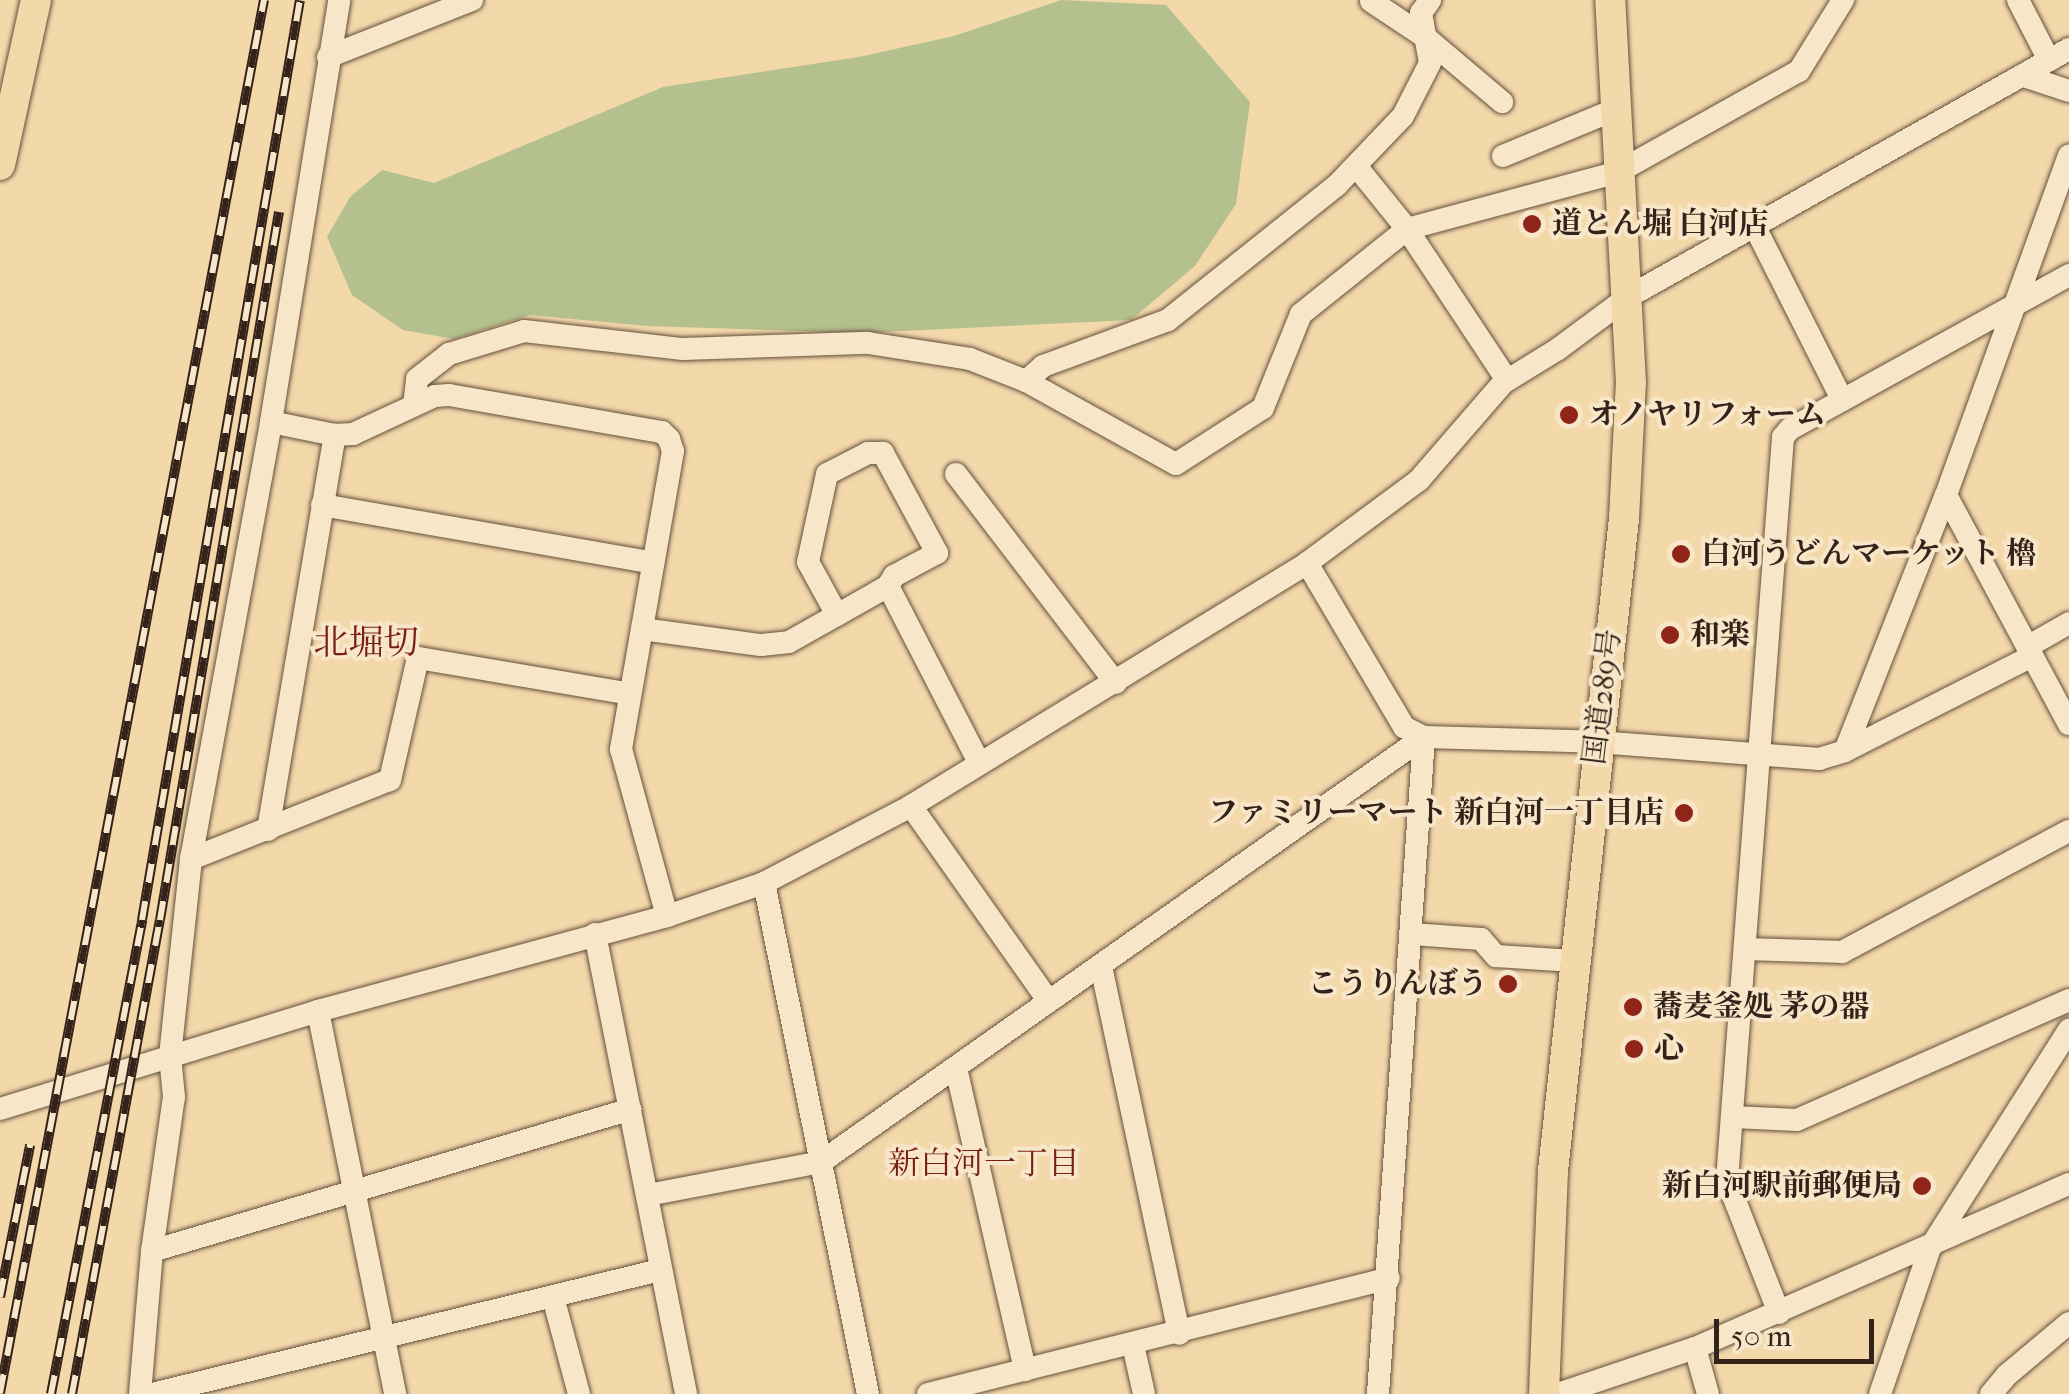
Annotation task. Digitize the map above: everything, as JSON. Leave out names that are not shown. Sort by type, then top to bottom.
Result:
[{"type":"highway","points":[[0,165],[7,92],[36,0]]},
{"type":"highway","name":"国道289号","points":[[1544,1394],[1552,1171],[1624,519],[1631,383],[1610,0]]},
{"type":"street","points":[[140,1394],[152,1251],[174,1097],[170,1056],[191,858],[271,422],[338,0]]},
{"type":"street","points":[[328,56],[472,0]]},
{"type":"street","points":[[1026,381],[1044,366],[1168,320],[1356,166],[1403,116],[1430,63],[1420,13],[1430,0]]},
{"type":"street","points":[[414,405],[417,379],[449,354],[524,332],[683,349],[868,343],[970,359],[1026,381],[1176,464],[1262,408],[1301,314],[1407,229],[1618,172],[1799,71],[1843,0]]},
{"type":"street","points":[[0,1109],[318,1011],[667,916],[764,883],[911,806],[1307,563],[1419,480],[1507,380],[1558,350],[1628,296],[2059,54],[2018,0]]},
{"type":"street","points":[[1372,1],[1424,37],[1502,102]]},
{"type":"street","points":[[2024,76],[2069,90]]},
{"type":"street","points":[[1502,156],[1614,110]]},
{"type":"street","points":[[1844,750],[1946,495],[2069,156]]},
{"type":"street","points":[[1356,166],[1407,229],[1507,380]]},
{"type":"street","points":[[1755,226],[1842,400]]},
{"type":"street","points":[[1779,1313],[1727,1180],[1783,438],[1790,429],[2069,276]]},
{"type":"street","points":[[271,422],[335,436],[354,434],[414,405],[449,395],[662,432],[672,451],[621,748],[667,916]]},
{"type":"street","points":[[268,830],[335,436]]},
{"type":"street","points":[[642,629],[761,645],[789,642],[837,615],[888,586],[894,576],[937,553],[883,453],[868,452],[827,474],[808,562],[837,615]]},
{"type":"street","points":[[956,474],[1116,683]]},
{"type":"street","points":[[1946,495],[2069,724]]},
{"type":"street","points":[[322,505],[653,562]]},
{"type":"street","points":[[1307,563],[1404,726],[1424,737],[1598,742],[1819,758],[1844,750],[2029,652],[2069,623]]},
{"type":"street","points":[[888,586],[979,762]]},
{"type":"street","points":[[191,858],[390,780],[418,658],[630,694]]},
{"type":"street","points":[[1378,1394],[1424,737]]},
{"type":"street","points":[[648,1196],[821,1162],[1424,737]]},
{"type":"street","points":[[911,806],[1048,1000]]},
{"type":"street","points":[[1747,949],[1842,952],[2069,831]]},
{"type":"street","points":[[764,883],[868,1394]]},
{"type":"street","points":[[596,934],[686,1394]]},
{"type":"street","points":[[1412,934],[1481,939],[1496,956],[1574,961]]},
{"type":"street","points":[[1100,966],[1178,1334]]},
{"type":"street","points":[[1732,1117],[1797,1120],[2069,1000]]},
{"type":"street","points":[[318,1011],[395,1394]]},
{"type":"street","points":[[1880,1394],[1930,1248],[2069,1030]]},
{"type":"street","points":[[956,1068],[1024,1370]]},
{"type":"street","points":[[152,1251],[630,1109]]},
{"type":"street","points":[[1558,1394],[1695,1348],[2069,1184]]},
{"type":"street","points":[[152,1394],[384,1341],[660,1270]]},
{"type":"street","points":[[928,1394],[1388,1278]]},
{"type":"street","points":[[553,1298],[579,1394]]},
{"type":"street","points":[[1991,1394],[2007,1374],[2069,1322]]},
{"type":"street","points":[[1133,1345],[1144,1394]]},
{"type":"street","points":[[1695,1348],[1708,1394]]},
{"type":"green space","points":[[1061,0],[1166,5],[1250,102],[1236,204],[1195,266],[1131,320],[861,333],[647,326],[530,315],[454,339],[403,330],[352,295],[327,237],[350,197],[382,170],[434,183],[663,87],[859,57],[954,36]]},
{"type":"railway","points":[[0,1393],[264,0]]},
{"type":"railway","points":[[51,1394],[142,920],[300,0]]},
{"type":"railway","points":[[72,1394],[160,920],[279,212]]},
{"type":"railway","points":[[0,1297],[30,1145]]},
{"type":"place","name":"道とん堀 白河店","points":[[1532,224]]},
{"type":"place","name":"オノヤリフォーム","points":[[1569,415]]},
{"type":"place","name":"白河うどんマーケット 櫓","points":[[1681,554]]},
{"type":"place","name":"和楽","points":[[1670,635]]},
{"type":"place","name":"ファミリーマート 新白河一丁目店","points":[[1684,813]]},
{"type":"place","name":"こうりんぼう","points":[[1508,984]]},
{"type":"place","name":"蕎麦釜処 茅の器","points":[[1633,1007]]},
{"type":"place","name":"心","points":[[1634,1049]]},
{"type":"place","name":"新白河駅前郵便局","points":[[1922,1186]]},
{"type":"district","name":"北堀切","points":[[366,643]]},
{"type":"district","name":"新白河一丁目","points":[[984,1164]]}]
